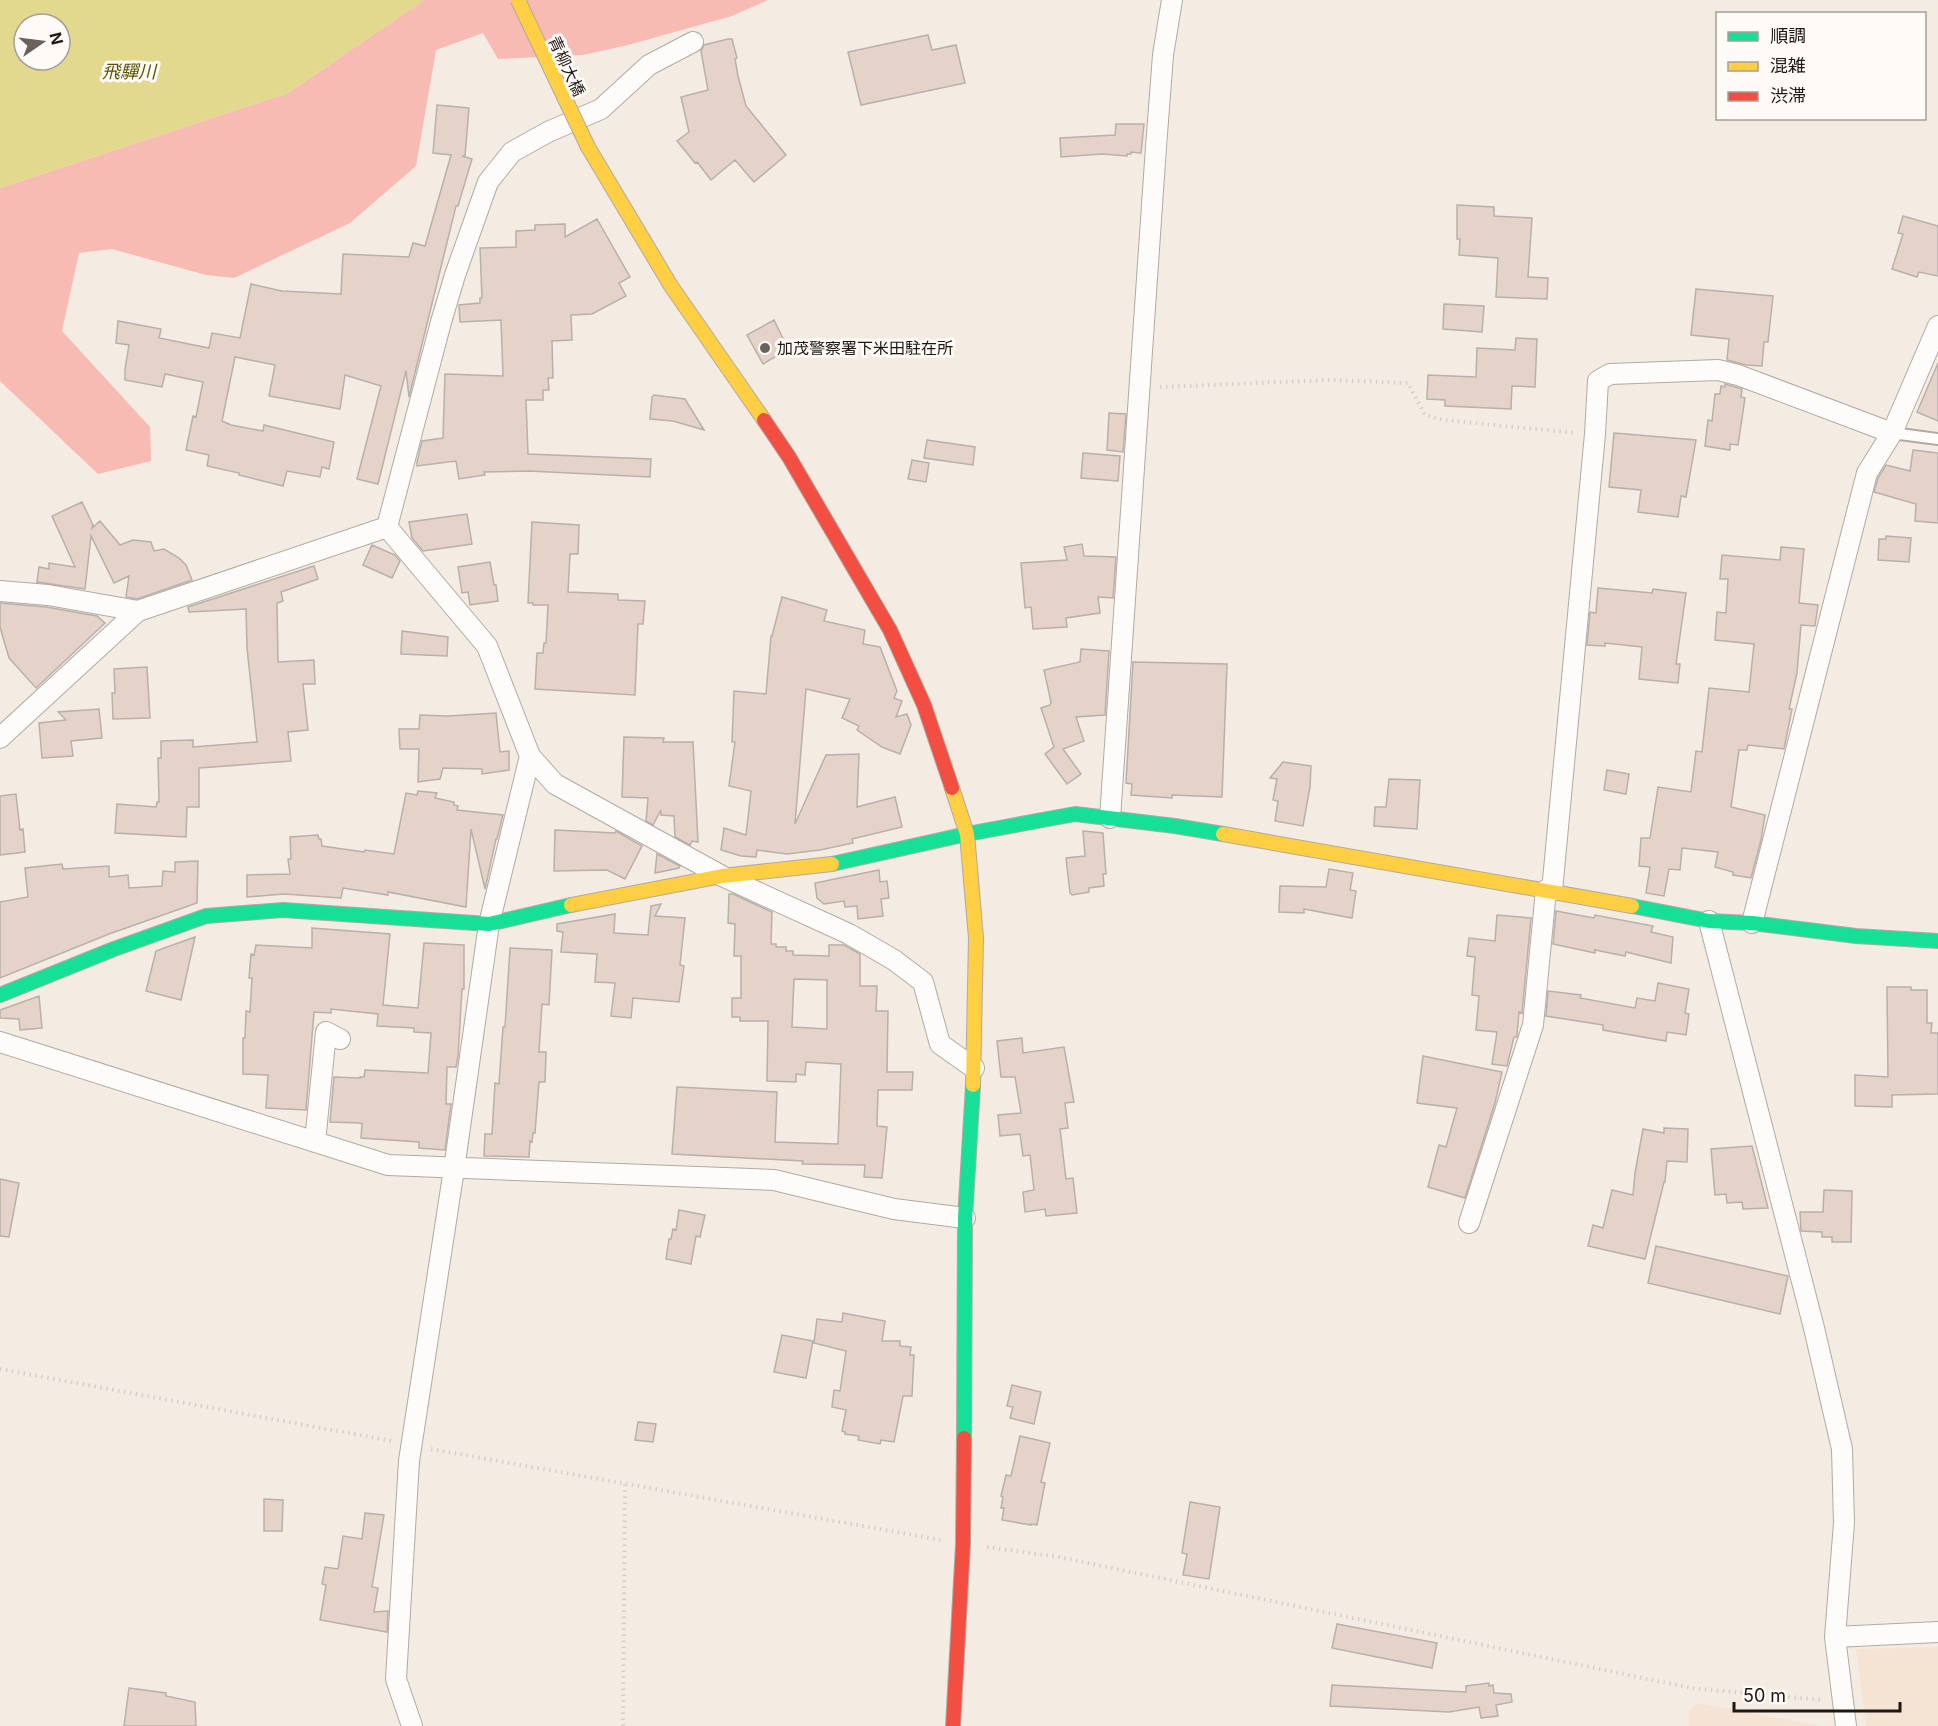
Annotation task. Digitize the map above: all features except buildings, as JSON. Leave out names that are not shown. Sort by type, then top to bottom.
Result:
[{"type":"street","name":"青柳大橋","points":[[518,0],[588,147],[671,286],[789,458],[890,630],[924,705],[967,834],[976,938],[974,1068],[965,1218],[963,1544],[953,1726]]},
{"type":"street","points":[[1110,818],[1163,55],[1172,0]]},
{"type":"street","points":[[387,527],[444,312],[488,182],[512,152],[548,132],[601,109],[649,65],[693,42]]},
{"type":"street","points":[[1752,923],[1867,473],[1892,433],[1938,326]]},
{"type":"street","points":[[1469,1223],[1533,1025],[1549,891],[1595,434],[1598,381],[1610,374],[1718,370],[1738,375],[1892,433]]},
{"type":"street","points":[[0,738],[138,611],[387,527]]},
{"type":"street","points":[[387,527],[487,646],[530,756],[555,784],[722,876],[849,934],[901,965],[923,982],[940,1044],[974,1068]]},
{"type":"street","points":[[0,591],[48,596],[138,611]]},
{"type":"street","points":[[412,1726],[396,1679],[411,1445],[489,924],[530,756]]},
{"type":"street","points":[[0,995],[114,949],[206,916],[282,910],[489,924],[536,912],[722,876],[822,866],[967,834],[1075,814],[1175,826],[1709,921],[1752,923],[1856,936],[1938,941]]},
{"type":"street","points":[[1709,921],[1814,1328],[1842,1449],[1844,1523],[1835,1637],[1846,1726]]},
{"type":"street","points":[[315,1142],[326,1032],[340,1040]]},
{"type":"street","points":[[0,1042],[388,1165],[774,1180],[894,1209],[965,1218]]},
{"type":"street","points":[[1835,1637],[1938,1632]]},
{"type":"lane","points":[[1892,433],[1938,439]]},
{"type":"path","points":[[1140,387],[1331,380],[1408,383],[1425,415],[1443,420],[1595,434]]},
{"type":"path","points":[[0,1369],[625,1484],[963,1544],[1059,1557],[1691,1688],[1843,1702]]},
{"type":"path","points":[[623,1726],[625,1484]]},
{"type":"shaded area","points":[[424,0],[768,0],[732,16],[583,55],[498,59],[483,33],[436,50],[416,166],[350,223],[234,278],[206,275],[112,249],[79,253],[62,331],[150,427],[151,461],[98,474],[0,381],[0,188],[288,93]]},
{"type":"shaded area","points":[[1938,1647],[1938,1726],[1866,1726],[1856,1649]]},
{"type":"shaded area","points":[[1698,1703],[1820,1726],[1689,1726],[1689,1710]]},
{"type":"water","name":"飛驒川","points":[[0,0],[424,0],[288,93],[0,188]]},
{"type":"traffic: fast","points":[[832,864],[967,834],[1075,814],[1223,834]]},
{"type":"traffic: fast","points":[[0,995],[114,949],[206,916],[283,910],[489,924],[571,905]]},
{"type":"traffic: fast","points":[[1632,906],[1709,921],[1752,923],[1856,936],[1938,941]]},
{"type":"traffic: fast","points":[[964,1438],[965,1218],[973,1085]]},
{"type":"traffic: slow","points":[[518,0],[588,147]]},
{"type":"traffic: slow","points":[[588,147],[671,286],[764,420]]},
{"type":"traffic: slow","points":[[952,788],[967,834],[976,938],[973,1085]]},
{"type":"traffic: slow","points":[[1223,834],[1632,906]]},
{"type":"traffic: slow","points":[[571,905],[722,876],[832,864]]},
{"type":"traffic: jam","points":[[764,420],[789,457],[890,630],[924,705],[952,788]]},
{"type":"traffic: jam","points":[[953,1726],[963,1544],[964,1438]]},
{"type":"place","name":"加茂警察署下米田駐在所","points":[[765,348]]}]
